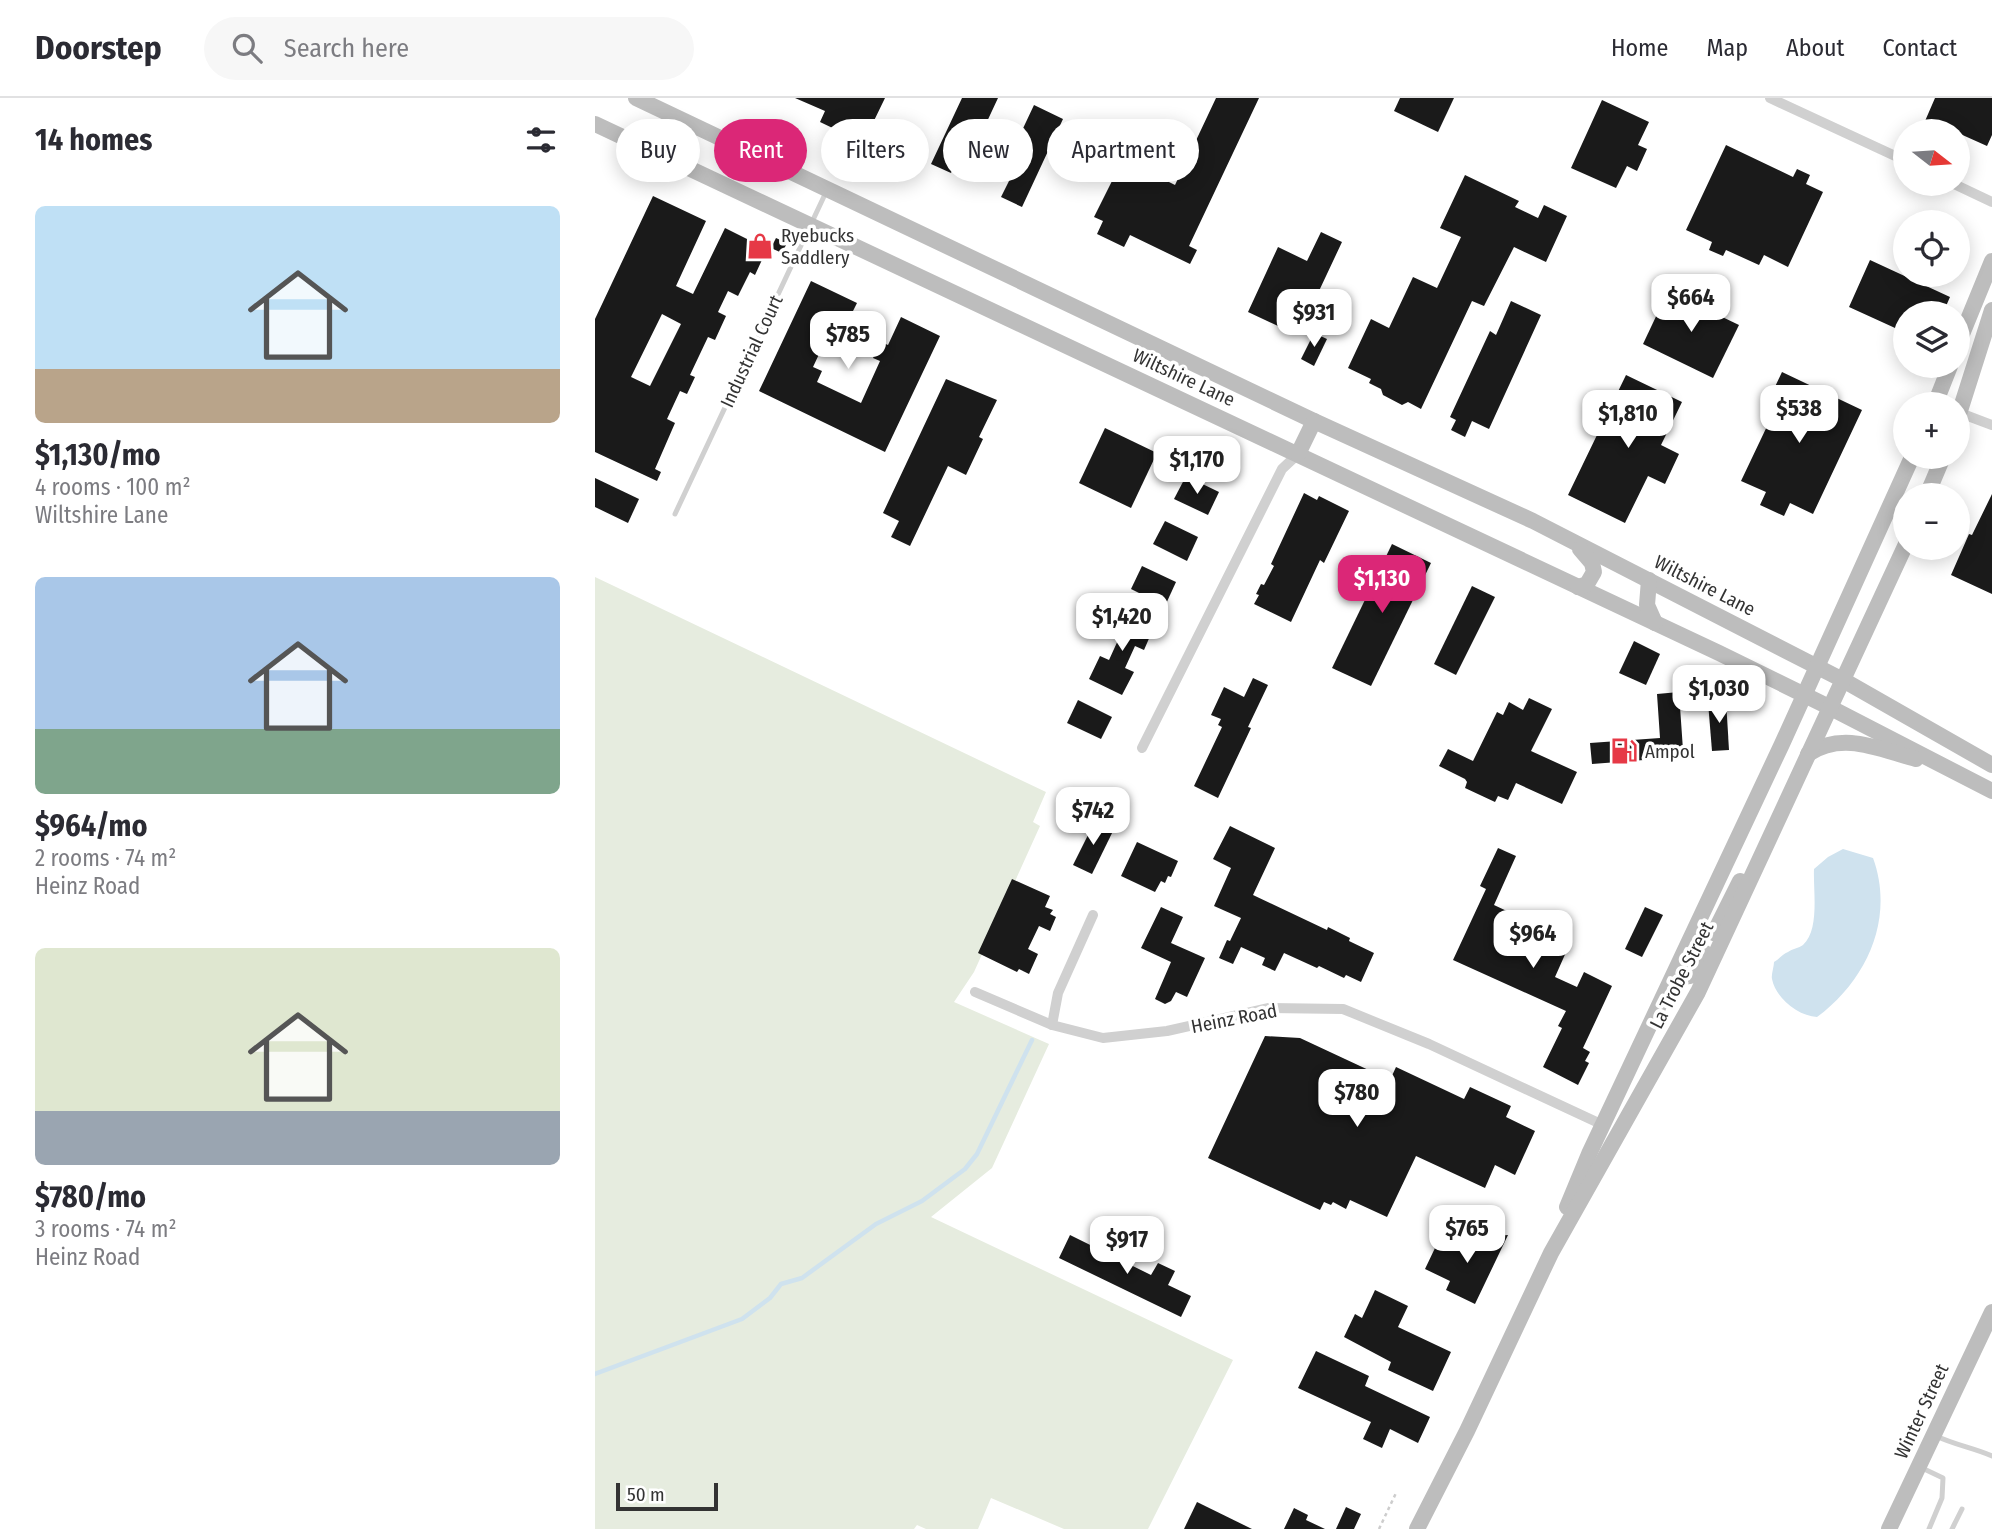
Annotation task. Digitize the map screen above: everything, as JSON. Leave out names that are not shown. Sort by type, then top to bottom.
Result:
[{"type":"main road","name":"Wiltshire Lane","points":[[636,98],[1314,421],[1533,521],[1843,680],[1992,765]]},
{"type":"main road","name":"Wiltshire Lane","points":[[595,124],[1654,623],[1805,695],[1943,766]]},
{"type":"main road","points":[[1970,315],[1992,261]]},
{"type":"main road","points":[[1966,392],[1992,310]]},
{"type":"main road","points":[[1298,454],[1314,421]]},
{"type":"main road","name":"La Trobe Street","points":[[1551,1253],[1573,1191],[1711,899],[1907,469]]},
{"type":"main road","points":[[1574,542],[1586,554],[1594,569],[1587,584],[1578,587]]},
{"type":"main road","name":"La Trobe Street","points":[[1417,1529],[1467,1431],[1551,1253],[1672,1041],[1717,953],[1899,560]]},
{"type":"main road","points":[[1649,580],[1647,606],[1654,623]]},
{"type":"main road","points":[[1808,754],[1823,745],[1841,742],[1863,745],[1943,766],[1992,791]]},
{"type":"main road","points":[[1673,978],[1686,978],[1696,970],[1727,903],[1741,879],[1765,848]]},
{"type":"main road","points":[[1711,899],[1727,903]]},
{"type":"main road","points":[[1603,1125],[1613,1124],[1649,1066],[1672,1041]]},
{"type":"main road","name":"Winter Street","points":[[1889,1529],[1992,1312]]},
{"type":"main road","name":"La Trobe Street","points":[[1429,1529],[1467,1431]]},
{"type":"street","points":[[1770,98],[1893,155]]},
{"type":"street","points":[[1971,192],[1992,202]]},
{"type":"street","points":[[1970,418],[1992,425]]},
{"type":"street","points":[[1142,748],[1282,469],[1298,454]]},
{"type":"street","points":[[1052,1025],[1058,993],[1093,915]]},
{"type":"street","name":"Heinz Road","points":[[975,992],[1052,1025],[1103,1038],[1167,1031],[1269,1009],[1343,1009],[1429,1044],[1603,1125]]},
{"type":"lane","name":"Industrial Court","points":[[675,514],[827,189]]},
{"type":"lane","points":[[1933,1435],[1992,1456]]},
{"type":"lane","points":[[1919,1466],[1943,1478],[1942,1498],[1929,1529]]},
{"type":"lane","points":[[1952,1529],[1962,1509]]},
{"type":"path","points":[[1378,1529],[1396,1493]]},
{"type":"shaded area","points":[[595,577],[1046,792],[1033,822],[1040,826],[974,972],[954,1002],[1049,1044],[992,1168],[931,1217],[1233,1360],[1148,1529],[1064,1529],[991,1498],[978,1529],[926,1529],[917,1525],[914,1529],[595,1529]]},
{"type":"water","points":[[1843,849],[1873,858],[1881,903],[1878,925],[1872,946],[1850,985],[1817,1017],[1810,1016],[1789,1005],[1778,993],[1772,979],[1774,962],[1803,945],[1808,938],[1814,920],[1814,869]]},
{"type":"building","points":[[795,98],[885,98],[875,119],[821,119],[825,111]]},
{"type":"building","points":[[962,98],[998,98],[988,119],[952,119]]},
{"type":"building","points":[[1216,98],[1259,98],[1189,246],[1197,250],[1190,264],[1130,235],[1124,247],[1097,234],[1103,221],[1094,217],[1112,182],[1169,182],[1175,185],[1176,182],[1199,182],[1199,134]]},
{"type":"building","points":[[1400,98],[1454,98],[1438,132],[1394,111]]},
{"type":"building","points":[[1935,98],[1992,98],[1992,135],[1987,146],[1971,139],[1971,119],[1926,119]]},
{"type":"building","points":[[1602,100],[1649,122],[1638,145],[1647,149],[1637,171],[1627,166],[1616,188],[1571,168]]},
{"type":"building","points":[[1034,105],[1063,119],[1047,119],[1047,153],[1022,207],[1001,197],[1008,182],[1033,182],[1033,119],[1027,119]]},
{"type":"building","points":[[943,138],[943,169],[931,164]]},
{"type":"building","points":[[1726,145],[1793,177],[1797,169],[1810,175],[1806,184],[1823,192],[1788,267],[1764,255],[1759,265],[1726,250],[1723,256],[1709,250],[1712,242],[1686,230]]},
{"type":"building","points":[[1465,175],[1519,201],[1515,207],[1538,218],[1544,205],[1567,216],[1546,262],[1514,247],[1484,306],[1472,301],[1421,409],[1408,402],[1402,405],[1383,395],[1381,389],[1369,383],[1371,379],[1348,368],[1371,319],[1389,328],[1413,277],[1437,288],[1461,237],[1440,228]]},
{"type":"building","points":[[653,196],[706,221],[676,286],[693,294],[725,228],[767,249],[755,275],[750,272],[738,296],[728,291],[718,312],[726,316],[715,340],[708,337],[690,375],[695,377],[687,394],[680,391],[667,419],[675,423],[655,469],[661,472],[657,481],[595,452],[595,319]],"holes":[[[662,314],[681,324],[650,386],[631,377]]]},
{"type":"building","points":[[1321,232],[1342,242],[1303,325],[1283,315],[1278,326],[1248,312],[1278,247],[1307,261]]},
{"type":"building","points":[[776,238],[787,243],[782,253],[771,248]]},
{"type":"building","points":[[1870,260],[1893,271],[1893,287],[1928,287],[1950,297],[1948,301],[1893,301],[1893,327],[1849,307]]},
{"type":"building","points":[[811,281],[857,303],[848,321],[837,316],[813,367],[822,371],[817,382],[861,403],[880,361],[873,358],[881,342],[888,345],[901,317],[940,336],[885,452],[759,391]]},
{"type":"building","points":[[1668,291],[1739,325],[1713,378],[1643,344]]},
{"type":"building","points":[[1511,301],[1541,315],[1489,429],[1472,421],[1465,437],[1451,430],[1456,420],[1450,417],[1490,331],[1496,335]]},
{"type":"building","points":[[1314,333],[1327,339],[1314,366],[1301,359]]},
{"type":"building","points":[[1782,372],[1862,410],[1813,514],[1790,503],[1784,516],[1760,505],[1766,492],[1741,481],[1770,420],[1761,416]]},
{"type":"building","points":[[1626,375],[1682,402],[1661,445],[1679,454],[1665,484],[1648,476],[1625,523],[1568,495]]},
{"type":"building","points":[[946,379],[997,400],[979,437],[983,439],[966,475],[948,466],[910,546],[891,537],[899,521],[883,513]]},
{"type":"building","points":[[1105,428],[1157,453],[1131,508],[1079,483]]},
{"type":"building","points":[[1186,476],[1219,492],[1208,515],[1174,499]]},
{"type":"building","points":[[595,478],[639,499],[628,523],[595,507]]},
{"type":"building","points":[[1304,493],[1317,500],[1319,496],[1349,511],[1324,563],[1320,560],[1291,622],[1254,604],[1261,584],[1264,585],[1274,566],[1271,564]]},
{"type":"building","points":[[1992,494],[1992,594],[1951,575],[1958,560],[1970,560],[1970,534]]},
{"type":"building","points":[[1165,521],[1198,537],[1187,561],[1153,544]]},
{"type":"building","points":[[1392,544],[1431,563],[1371,686],[1332,668]]},
{"type":"building","points":[[1142,566],[1176,582],[1165,606],[1131,589]]},
{"type":"building","points":[[1472,586],[1495,597],[1456,675],[1434,664]]},
{"type":"building","points":[[1120,611],[1154,627],[1144,650],[1135,646],[1125,668],[1134,672],[1122,695],[1089,679],[1100,656],[1109,660],[1119,638],[1110,634]]},
{"type":"building","points":[[1634,641],[1660,654],[1646,685],[1619,673]]},
{"type":"building","points":[[1253,678],[1268,685],[1218,798],[1194,786],[1222,727],[1218,725],[1221,719],[1211,715],[1224,687],[1244,697]]},
{"type":"building","points":[[1679,692],[1683,750],[1656,752],[1657,759],[1592,764],[1590,743],[1660,738],[1657,694]]},
{"type":"building","points":[[1529,698],[1552,709],[1531,751],[1577,772],[1562,804],[1516,783],[1508,800],[1498,796],[1495,802],[1465,788],[1465,779],[1439,766],[1448,749],[1473,761],[1497,712],[1503,715],[1509,702],[1523,710]]},
{"type":"building","points":[[1078,700],[1112,717],[1101,739],[1067,723]]},
{"type":"building","points":[[1726,700],[1729,750],[1712,751],[1708,702]]},
{"type":"building","points":[[1095,821],[1114,829],[1092,874],[1073,865]]},
{"type":"building","points":[[1230,826],[1275,848],[1253,895],[1327,930],[1328,927],[1374,953],[1361,982],[1346,975],[1344,978],[1319,966],[1317,968],[1284,953],[1275,971],[1262,965],[1265,958],[1241,947],[1233,964],[1219,958],[1241,918],[1214,906],[1231,868],[1213,859]]},
{"type":"building","points":[[1137,842],[1178,861],[1171,877],[1168,876],[1165,883],[1161,881],[1155,892],[1121,876]]},
{"type":"building","points":[[1498,848],[1516,856],[1494,905],[1571,941],[1555,977],[1577,987],[1584,972],[1612,986],[1583,1048],[1590,1052],[1585,1061],[1589,1063],[1578,1085],[1543,1067],[1562,1028],[1558,1026],[1566,1011],[1453,960],[1486,889],[1480,886]]},
{"type":"building","points":[[1012,879],[1050,896],[1045,907],[1053,910],[1050,914],[1056,917],[1050,931],[1039,926],[1028,949],[1038,954],[1029,974],[1019,969],[1017,972],[978,953]]},
{"type":"building","points":[[1161,907],[1183,917],[1171,943],[1205,958],[1187,997],[1176,992],[1171,1001],[1165,1004],[1155,999],[1171,962],[1141,948]]},
{"type":"building","points":[[1645,907],[1663,915],[1642,957],[1625,949]]},
{"type":"building","points":[[1265,1036],[1300,1038],[1390,1080],[1396,1067],[1464,1099],[1470,1087],[1511,1106],[1506,1117],[1535,1131],[1515,1175],[1495,1165],[1485,1188],[1416,1156],[1387,1217],[1350,1200],[1346,1209],[1333,1202],[1331,1205],[1324,1202],[1320,1210],[1208,1158]]},
{"type":"building","points":[[1070,1235],[1151,1275],[1158,1263],[1175,1271],[1168,1285],[1191,1296],[1181,1317],[1059,1258]]},
{"type":"building","points":[[1508,1235],[1475,1304],[1446,1290],[1450,1281],[1425,1269],[1435,1248],[1438,1250],[1443,1240],[1467,1248],[1472,1238]]},
{"type":"building","points":[[1375,1290],[1408,1306],[1398,1327],[1451,1352],[1433,1391],[1388,1370],[1391,1362],[1344,1337],[1355,1314],[1362,1318]]},
{"type":"building","points":[[1316,1351],[1369,1376],[1365,1386],[1430,1417],[1418,1443],[1390,1429],[1382,1448],[1363,1439],[1371,1422],[1298,1388]]},
{"type":"building","points":[[1197,1502],[1252,1529],[1184,1529]]},
{"type":"building","points":[[1346,1507],[1361,1514],[1354,1529],[1336,1529]]},
{"type":"building","points":[[1294,1508],[1308,1515],[1306,1520],[1325,1529],[1284,1529]]},
{"type":"waterway","points":[[595,1374],[742,1319],[770,1298],[781,1284],[802,1278],[876,1224],[922,1201],[965,1169],[977,1154],[1032,1040]]},
{"type":"place","name":"Ryebucks Saddlery","points":[[760,246]]},
{"type":"place","name":"Ampol","points":[[1624,751]]}]
